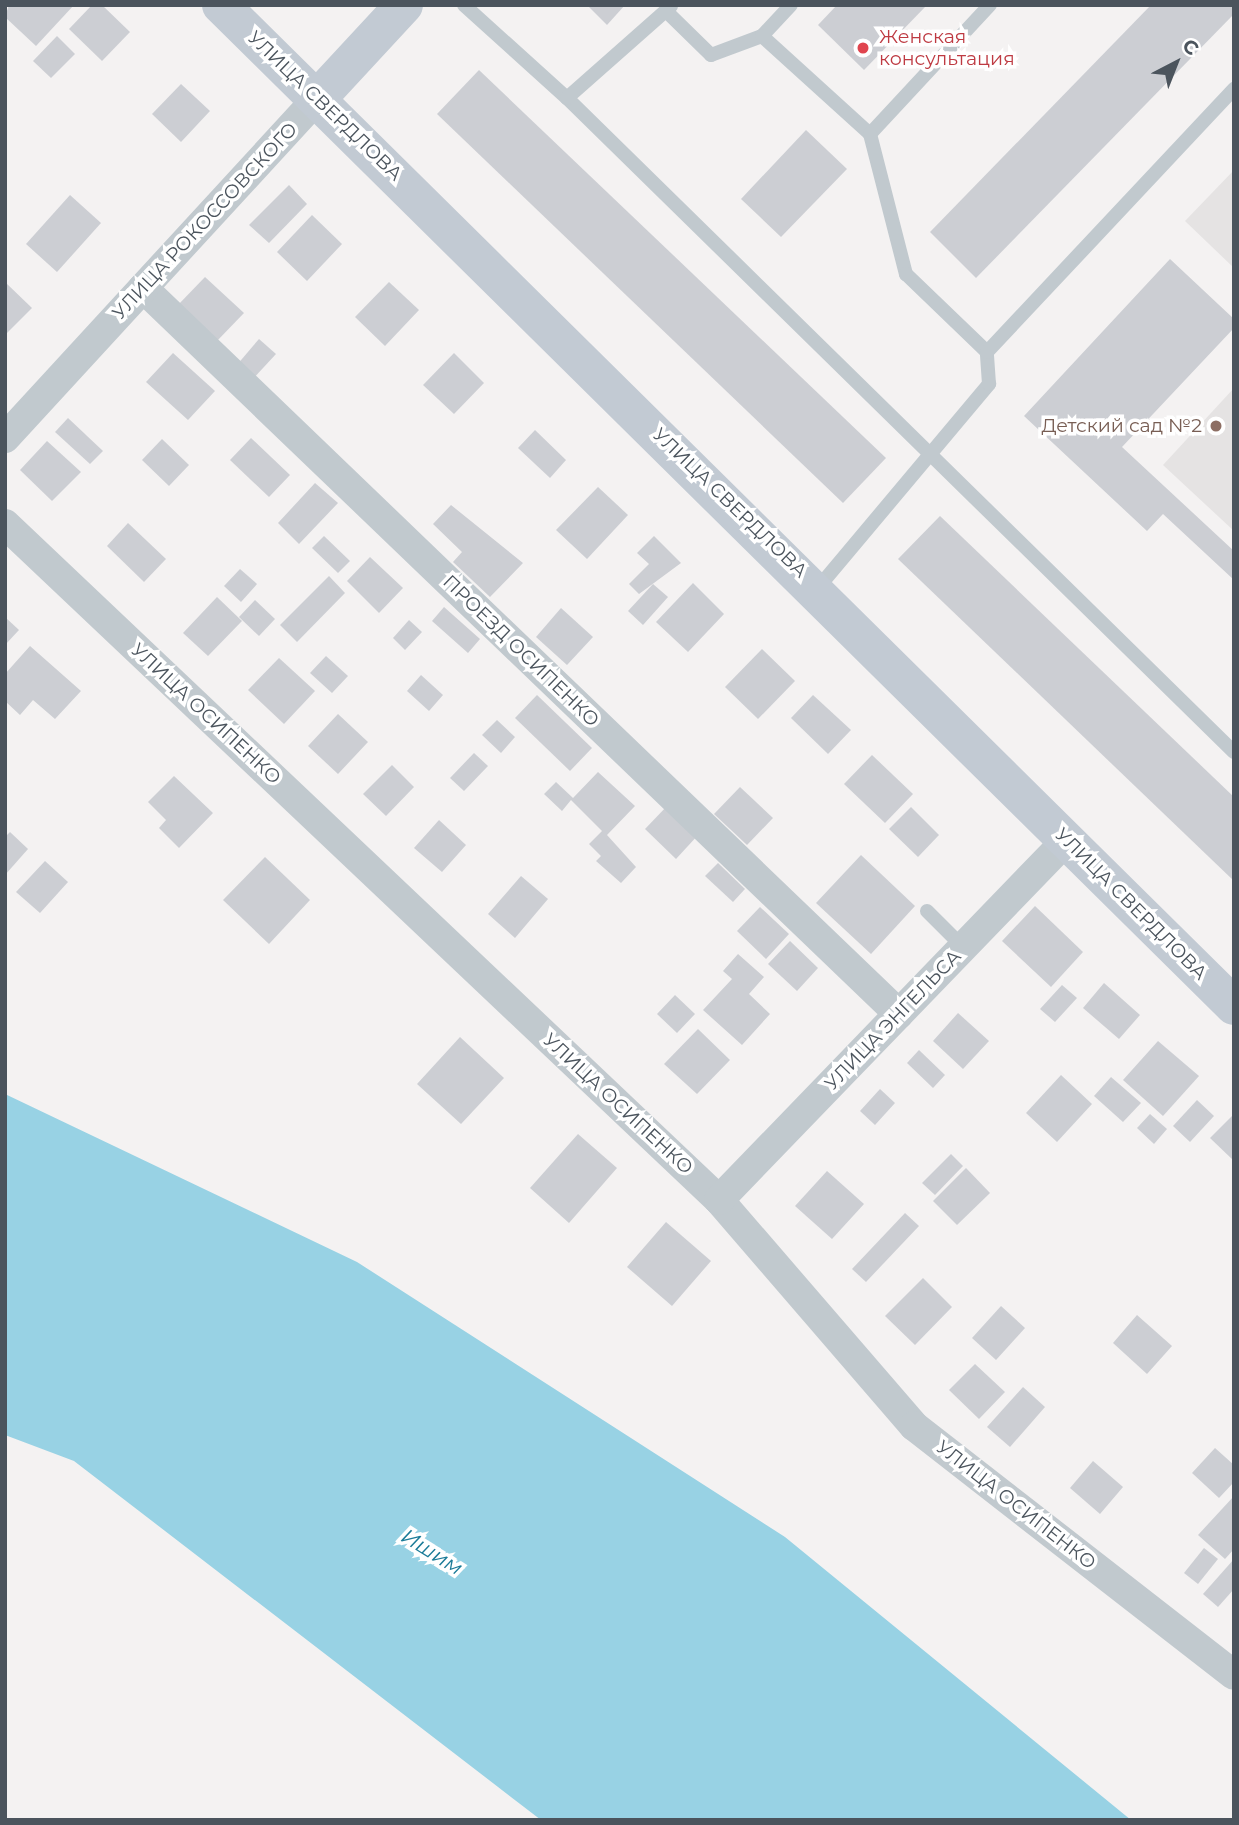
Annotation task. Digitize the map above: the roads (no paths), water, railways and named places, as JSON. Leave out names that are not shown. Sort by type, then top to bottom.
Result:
[{"type":"street","name":"УЛИЦА СВЕРДЛОВА","points":[[221,5],[817,589],[1066,841],[1234,1006]]},
{"type":"street","name":"УЛИЦА РОКОССОВСКОГО","points":[[5,438],[404,5]]},
{"type":"street","name":"ПРОЕЗД ОСИПЕНКО","points":[[143,288],[899,1014]]},
{"type":"street","name":"УЛИЦА ОСИПЕНКО","points":[[5,524],[719,1200],[914,1426],[1234,1675]]},
{"type":"street","name":"УЛИЦА ЭНГЕЛЬСА","points":[[719,1200],[1066,841]]},
{"type":"lane","points":[[464,5],[567,98],[1234,752]]},
{"type":"lane","points":[[567,98],[669,8],[711,55],[762,36],[791,5]]},
{"type":"lane","points":[[870,134],[990,5]]},
{"type":"lane","points":[[762,36],[870,134],[906,274],[987,352],[989,384],[934,456],[817,589]]},
{"type":"lane","points":[[987,352],[1234,89]]},
{"type":"lane","points":[[927,911],[963,947]]},
{"type":"water","name":"Ишим","points":[[5,1094],[357,1262],[785,1537],[1131,1820],[541,1820],[74,1461],[5,1435]]},
{"type":"place","name":"Женская консультация","points":[[863,48]]},
{"type":"place","name":"Детский сад №2","points":[[1216,426]]}]
